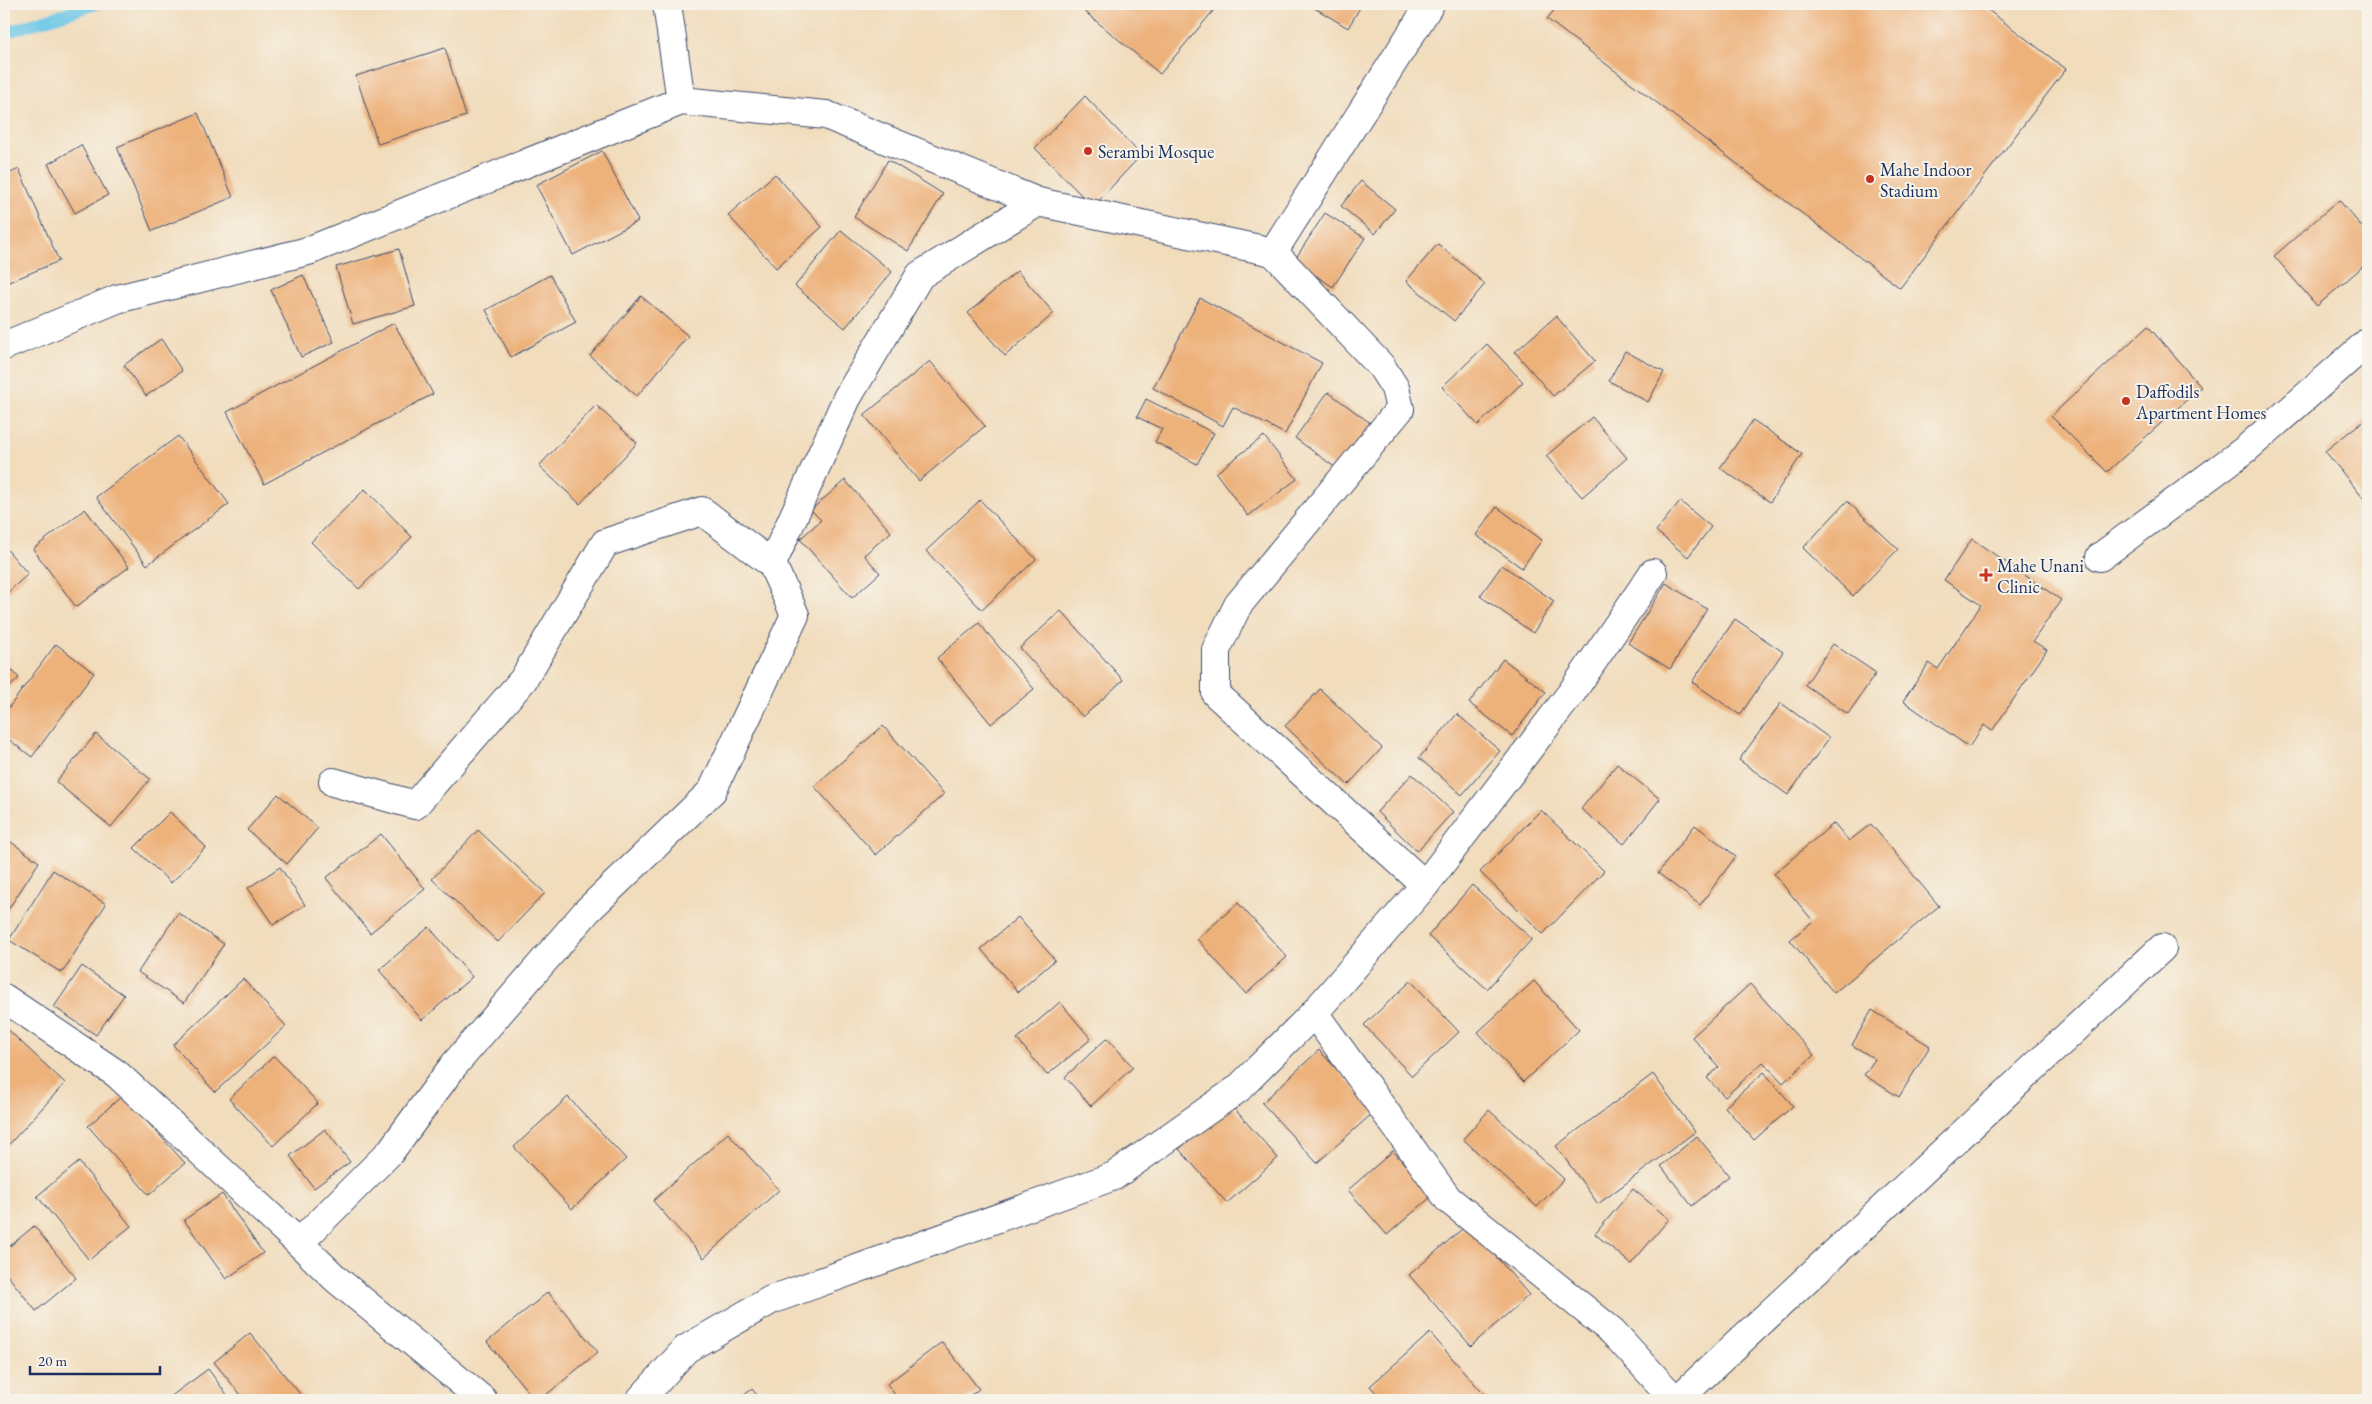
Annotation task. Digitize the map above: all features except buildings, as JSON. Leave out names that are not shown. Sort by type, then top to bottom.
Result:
[{"type":"street","points":[[667,4],[681,101]]},
{"type":"street","points":[[1273,252],[1430,4]]},
{"type":"street","points":[[4,346],[117,299],[308,251],[681,101],[826,115],[1038,202],[1273,252],[1381,366],[1395,388],[1400,408],[1238,605],[1216,650],[1216,694],[1425,884]]},
{"type":"street","points":[[772,564],[847,398],[920,275],[1038,202]]},
{"type":"street","points":[[2100,557],[2246,449],[2368,342]]},
{"type":"street","points":[[299,1243],[390,1152],[454,1065],[587,911],[712,792],[795,615],[772,564],[702,510],[604,543],[523,680],[415,805],[333,782]]},
{"type":"street","points":[[640,1400],[686,1349],[771,1300],[1114,1176],[1238,1089],[1314,1013],[1425,884],[1572,692],[1653,573]]},
{"type":"street","points":[[1314,1013],[1448,1199],[1613,1332],[1676,1400],[2162,948]]},
{"type":"street","points":[[4,998],[117,1074],[336,1279],[483,1400]]},
{"type":"waterway","points":[[4,33],[96,4]]},
{"type":"place","name":"Serambi Mosque","points":[[1088,151]]},
{"type":"place","name":"Mahe Indoor Stadium","points":[[1870,179]]},
{"type":"place","name":"Daffodils Apartment Homes","points":[[2126,401]]},
{"type":"place","name":"Mahe Unani Clinic","points":[[1986,575]]}]
